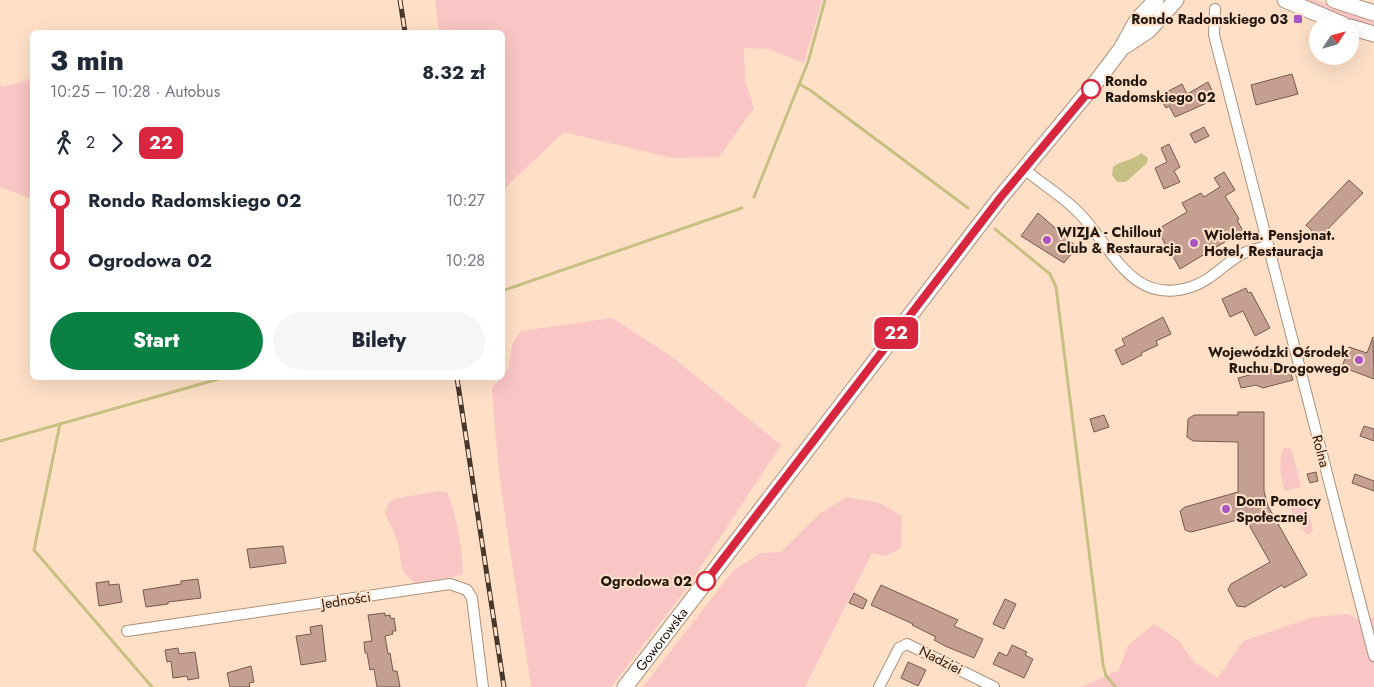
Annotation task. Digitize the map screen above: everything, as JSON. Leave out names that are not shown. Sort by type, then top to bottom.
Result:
[{"type":"main road","name":"Goworowska","points":[[625,687],[1024,169],[1081,102],[1121,49],[1137,20],[1156,0]]},
{"type":"main road","name":"Goworowska","points":[[1121,49],[1148,31],[1176,0]]},
{"type":"main road","points":[[1286,0],[1321,15]]},
{"type":"main road","points":[[1334,0],[1374,12]]},
{"type":"main road","points":[[1359,29],[1374,34]]},
{"type":"street","name":"Rolna","points":[[1215,9],[1214,35],[1374,656]]},
{"type":"street","points":[[1024,169],[1076,210],[1125,272],[1149,286],[1168,290],[1191,287],[1206,280],[1248,251],[1268,246]]},
{"type":"street","name":"Jedności","points":[[127,631],[450,584],[467,590],[472,598],[483,687]]},
{"type":"street","name":"Nadziei","points":[[879,687],[899,648],[907,644],[994,687]]},
{"type":"shaded area","points":[[435,0],[822,0],[804,63],[768,49],[744,48],[745,80],[754,108],[719,157],[672,158],[564,132],[505,188],[505,30],[439,30]]},
{"type":"shaded area","points":[[1300,0],[1315,0],[1374,19],[1374,28],[1359,22],[1359,15],[1340,15]]},
{"type":"shaded area","points":[[30,77],[30,198],[0,187],[0,85],[4,87],[28,80]]},
{"type":"shaded area","points":[[1141,153],[1148,158],[1147,163],[1126,182],[1117,182],[1112,175],[1113,167]]},
{"type":"shaded area","points":[[612,318],[671,356],[781,445],[684,592],[611,687],[531,687],[498,463],[492,388],[499,380],[505,380],[512,345],[521,331]]},
{"type":"shaded area","points":[[1284,448],[1290,448],[1292,451],[1301,487],[1285,491],[1280,463]]},
{"type":"shaded area","points":[[439,491],[448,493],[451,503],[460,543],[463,574],[415,583],[402,567],[397,539],[385,514],[389,502],[398,498]]},
{"type":"shaded area","points":[[847,497],[880,503],[902,516],[901,548],[886,556],[872,553],[805,687],[643,687],[732,572],[760,553],[781,552],[819,514]]},
{"type":"shaded area","points":[[1304,500],[1313,528],[1312,532],[1307,535],[1294,517],[1289,504]]},
{"type":"shaded area","points":[[1348,614],[1363,622],[1374,617],[1374,687],[1081,687],[1119,670],[1128,645],[1154,624],[1177,639],[1194,662],[1218,678],[1243,641],[1313,617]]},
{"type":"building","points":[[1292,74],[1298,94],[1256,105],[1251,85]]},
{"type":"building","points":[[1208,82],[1216,99],[1175,117],[1169,106],[1166,108],[1159,96],[1182,84],[1187,94]]},
{"type":"building","points":[[1204,127],[1209,136],[1195,143],[1190,134]]},
{"type":"building","points":[[1169,144],[1180,167],[1174,171],[1180,182],[1164,189],[1155,168],[1167,162],[1161,148]]},
{"type":"building","points":[[1224,172],[1235,190],[1225,196],[1239,219],[1237,220],[1243,231],[1180,269],[1170,251],[1168,251],[1158,229],[1187,212],[1182,203],[1201,193],[1204,197],[1220,187],[1214,178]]},
{"type":"building","points":[[1349,180],[1363,193],[1319,238],[1306,225]]},
{"type":"building","name":"WIZJA - Chillout Club & Restauracja","points":[[1038,213],[1077,247],[1064,263],[1021,236]]},
{"type":"building","points":[[1246,288],[1248,293],[1251,292],[1270,328],[1255,336],[1243,311],[1230,317],[1222,299]]},
{"type":"building","points":[[1163,317],[1171,334],[1156,341],[1158,345],[1122,365],[1115,350],[1125,345],[1122,339]]},
{"type":"building","name":"Wojewódzki Ośrodek Ruchu Drogowego","points":[[1373,337],[1374,379],[1342,367],[1349,347],[1367,353]]},
{"type":"building","points":[[1289,368],[1293,380],[1263,388],[1256,385],[1241,388],[1238,378],[1273,369],[1274,372]]},
{"type":"building","name":"Dom Pomocy Społecznej","points":[[1238,412],[1264,412],[1264,491],[1268,506],[1307,575],[1284,588],[1282,585],[1245,607],[1237,606],[1228,590],[1231,584],[1270,562],[1245,518],[1191,532],[1185,530],[1180,511],[1185,507],[1238,492],[1238,442],[1193,441],[1187,437],[1188,419],[1194,415],[1238,415]]},
{"type":"building","points":[[1104,415],[1109,427],[1094,432],[1090,419]]},
{"type":"building","points":[[1364,426],[1374,429],[1374,441],[1360,436]]},
{"type":"building","points":[[1316,472],[1318,481],[1310,483],[1307,474]]},
{"type":"building","points":[[1355,474],[1374,481],[1374,491],[1352,483]]},
{"type":"building","points":[[283,546],[286,563],[250,568],[247,549]]},
{"type":"building","points":[[198,579],[201,598],[146,607],[143,590],[181,584],[181,581]]},
{"type":"building","points":[[109,581],[109,585],[119,584],[122,602],[99,606],[96,583]]},
{"type":"building","points":[[881,585],[958,620],[954,626],[983,639],[974,658],[945,646],[934,640],[936,637],[913,624],[871,605]]},
{"type":"building","points":[[854,593],[867,600],[863,609],[849,603]]},
{"type":"building","points":[[1005,599],[1016,604],[1004,629],[993,624]]},
{"type":"building","points":[[385,613],[385,616],[390,615],[391,619],[394,618],[396,631],[392,631],[393,634],[385,636],[393,671],[397,671],[400,687],[377,687],[374,669],[370,670],[367,653],[365,653],[364,642],[372,641],[368,615]]},
{"type":"building","points":[[322,625],[326,661],[301,665],[296,636],[311,634],[310,627]]},
{"type":"building","points":[[1012,645],[1027,652],[1025,655],[1033,659],[1024,678],[993,664],[999,652],[1007,656]]},
{"type":"building","points":[[178,648],[179,654],[195,652],[199,678],[188,680],[187,676],[173,678],[171,661],[167,662],[165,650]]},
{"type":"building","points":[[908,662],[926,670],[918,686],[901,678]]},
{"type":"building","points":[[251,666],[254,682],[249,683],[250,687],[230,687],[227,673]]},
{"type":"waterway","points":[[754,197],[808,62],[825,0]]},
{"type":"waterway","points":[[799,84],[810,90],[968,208]]},
{"type":"waterway","points":[[505,290],[742,208]]},
{"type":"waterway","points":[[995,229],[1050,274],[1056,287],[1103,664],[1106,676],[1116,687]]},
{"type":"waterway","points":[[0,441],[215,380]]},
{"type":"waterway","points":[[60,424],[34,550],[152,687]]},
{"type":"railway","points":[[400,0],[405,30]]},
{"type":"railway","points":[[457,380],[504,687]]},
{"type":"bus line","name":"22","points":[[706,581],[1000,198],[1091,89]]},
{"type":"place","name":"Rondo Radomskiego 03","points":[[1298,19]]},
{"type":"place","name":"Rondo Radomskiego 02","points":[[1091,89]]},
{"type":"place","name":"WIZJA - Chillout Club & Restauracja","points":[[1047,240]]},
{"type":"place","name":"Wioletta. Pensjonat. Hotel, Restauracja","points":[[1194,243]]},
{"type":"place","name":"Wojewódzki Ośrodek Ruchu Drogowego","points":[[1359,360]]},
{"type":"place","name":"Dom Pomocy Społecznej","points":[[1226,509]]},
{"type":"place","name":"Ogrodowa 02","points":[[706,581]]}]
